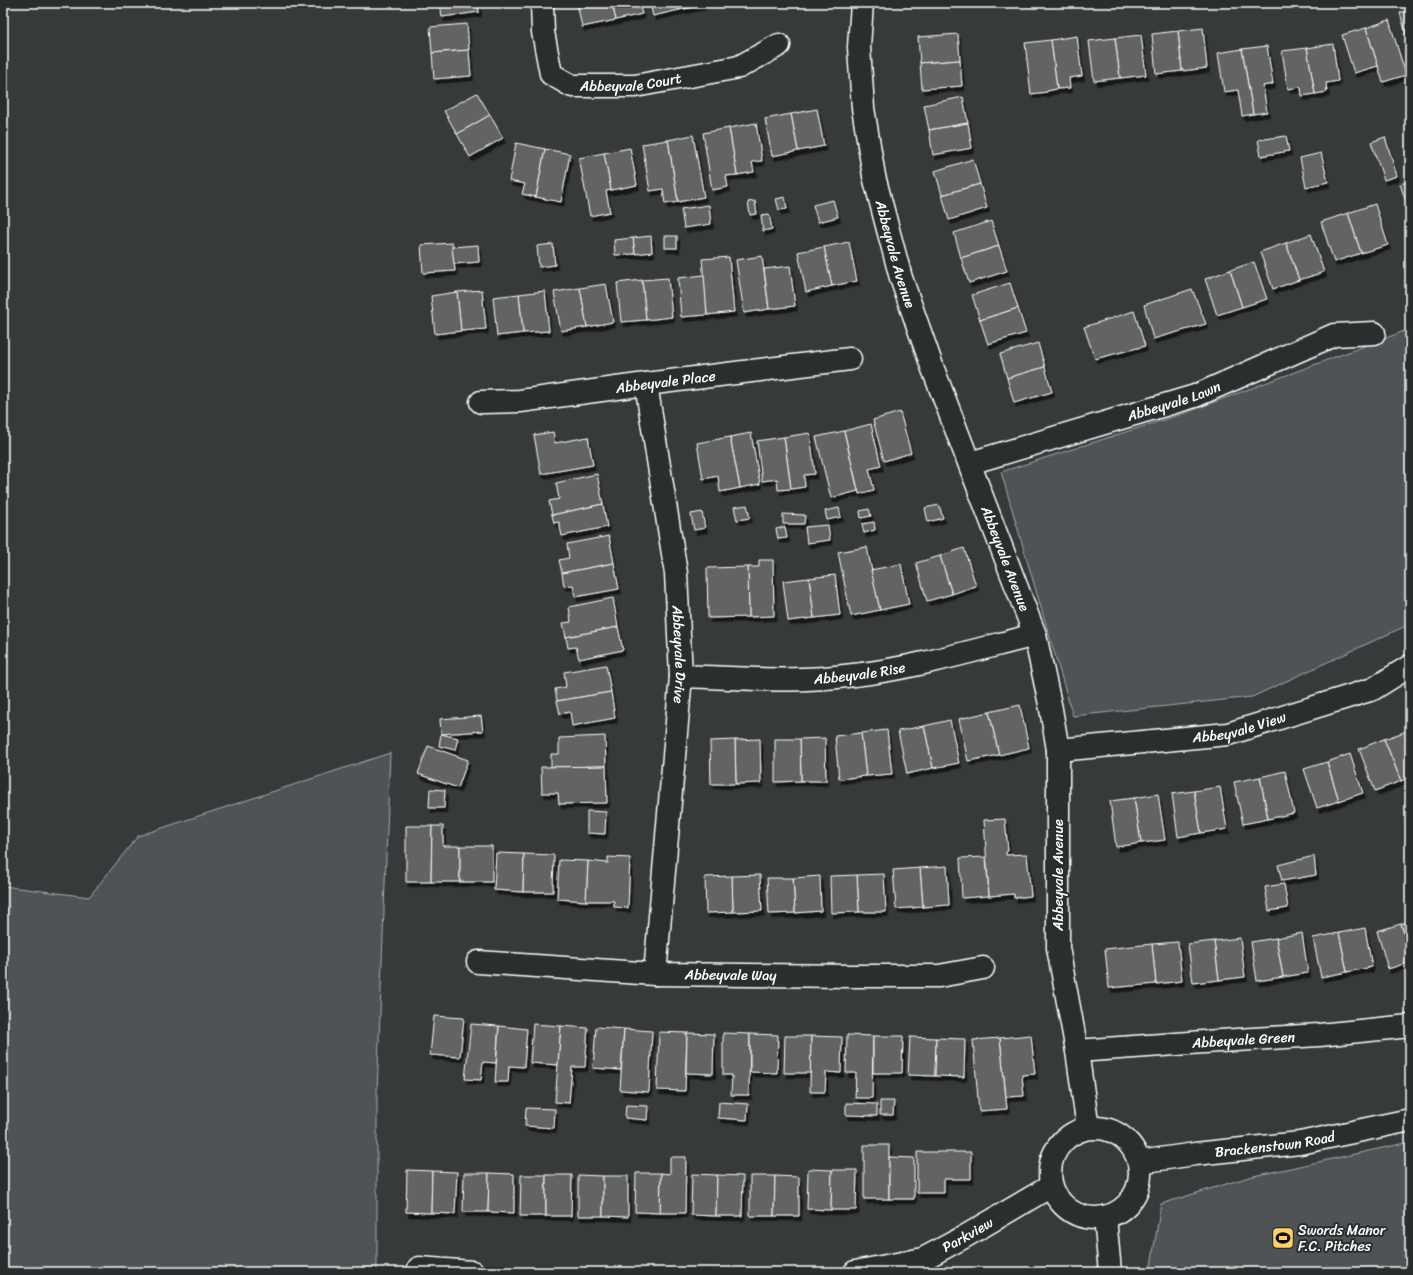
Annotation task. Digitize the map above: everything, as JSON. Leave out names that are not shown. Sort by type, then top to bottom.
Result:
[{"type":"street","name":"Abbeyvale Court","points":[[542,3],[542,32],[551,74],[572,86],[635,86],[739,67],[778,45]]},
{"type":"street","name":"Abbeyvale Avenue","points":[[862,3],[859,47],[863,108],[876,184],[901,278],[933,369],[970,463],[1034,635],[1052,709],[1058,750],[1058,948],[1077,1051],[1088,1128]]},
{"type":"street","name":"Abbeyvale Lawn","points":[[970,463],[1195,396],[1334,334],[1374,333]]},
{"type":"street","name":"Abbeyvale Place","points":[[481,402],[520,401],[850,359]]},
{"type":"street","name":"Abbeyvale Drive","points":[[646,384],[676,573],[681,676],[656,974]]},
{"type":"street","name":"Abbeyvale Rise","points":[[681,676],[806,679],[854,675],[912,665],[1034,635]]},
{"type":"street","name":"Abbeyvale View","points":[[1058,750],[1228,734],[1373,688],[1410,666]]},
{"type":"street","name":"Abbeyvale Way","points":[[478,962],[656,974],[939,976],[983,968]]},
{"type":"street","name":"Abbeyvale Green","points":[[1077,1051],[1319,1035],[1410,1026]]},
{"type":"street","name":"Brackenstown Road","points":[[1140,1162],[1196,1154],[1300,1143],[1410,1120]]},
{"type":"street","points":[[1088,1128],[1101,1128],[1114,1132],[1126,1139],[1134,1149],[1140,1162],[1141,1177],[1137,1191],[1129,1203],[1118,1212],[1105,1217],[1091,1218],[1078,1215],[1066,1208],[1057,1198],[1051,1186],[1049,1170],[1053,1155],[1061,1142],[1073,1133],[1088,1128]]},
{"type":"street","name":"Parkview","points":[[855,1272],[923,1259],[964,1237],[1051,1186]]},
{"type":"street","points":[[1105,1217],[1110,1272]]},
{"type":"street","points":[[419,1268],[472,1272]]},
{"type":"shaded area","points":[[1410,329],[1410,624],[1252,697],[1073,716],[1001,472],[1185,413]]},
{"type":"shaded area","points":[[390,753],[377,1093],[377,1272],[3,1272],[3,886],[89,897],[138,836]]},
{"type":"shaded area","name":"Swords Manor F.C. Pitches","points":[[1410,1142],[1410,1272],[1150,1272],[1161,1204],[1249,1177]]},
{"type":"building","points":[[440,3],[478,3],[479,12],[442,17]]},
{"type":"building","points":[[577,3],[612,3],[616,20],[582,27]]},
{"type":"building","points":[[612,3],[639,3],[642,14],[616,20]]},
{"type":"building","points":[[650,3],[677,3],[679,10],[653,16]]},
{"type":"building","points":[[677,3],[704,3],[704,5],[679,10]]},
{"type":"building","points":[[1410,10],[1410,47],[1400,13]]},
{"type":"building","points":[[1389,20],[1406,75],[1383,82],[1366,28]]},
{"type":"building","points":[[467,24],[469,50],[432,53],[430,27]]},
{"type":"building","points":[[1203,28],[1207,68],[1182,71],[1178,31]]},
{"type":"building","points":[[1366,28],[1378,66],[1354,73],[1342,35]]},
{"type":"building","points":[[1178,31],[1182,71],[1156,74],[1152,34]]},
{"type":"building","points":[[958,34],[960,60],[920,63],[918,37]]},
{"type":"building","points":[[1141,35],[1146,75],[1120,78],[1115,38]]},
{"type":"building","points":[[1077,36],[1082,76],[1069,78],[1070,88],[1057,89],[1051,40]]},
{"type":"building","points":[[1115,38],[1120,78],[1094,81],[1089,41]]},
{"type":"building","points":[[1051,40],[1057,89],[1031,94],[1025,43]]},
{"type":"building","points":[[1333,44],[1338,81],[1326,83],[1327,92],[1315,94],[1307,48]]},
{"type":"building","points":[[1267,46],[1273,84],[1263,86],[1267,112],[1253,114],[1242,49]]},
{"type":"building","points":[[1307,48],[1315,94],[1302,96],[1301,87],[1288,89],[1282,51]]},
{"type":"building","points":[[1242,49],[1253,114],[1242,116],[1238,90],[1224,92],[1218,53]]},
{"type":"building","points":[[469,50],[471,76],[434,79],[432,53]]},
{"type":"building","points":[[960,60],[962,86],[922,89],[920,63]]},
{"type":"building","points":[[477,93],[490,115],[457,134],[444,111]]},
{"type":"building","points":[[963,97],[968,123],[929,130],[924,105]]},
{"type":"building","points":[[817,109],[824,146],[798,151],[791,114]]},
{"type":"building","points":[[791,114],[798,151],[772,156],[765,119]]},
{"type":"building","points":[[490,115],[503,138],[470,157],[457,134]]},
{"type":"building","points":[[756,123],[762,161],[752,162],[754,172],[737,175],[729,128]]},
{"type":"building","points":[[968,123],[972,148],[933,155],[929,130]]},
{"type":"building","points":[[729,128],[737,175],[726,176],[728,187],[712,190],[703,133]]},
{"type":"building","points":[[693,135],[704,197],[678,202],[668,140]]},
{"type":"building","points":[[1286,136],[1289,151],[1261,156],[1258,140]]},
{"type":"building","points":[[1385,137],[1397,176],[1384,180],[1371,142]]},
{"type":"building","points":[[668,140],[678,202],[665,204],[663,189],[650,191],[642,144]]},
{"type":"building","points":[[516,143],[545,149],[536,197],[522,194],[525,184],[509,181]]},
{"type":"building","points":[[630,148],[637,185],[611,190],[604,153]]},
{"type":"building","points":[[545,149],[570,154],[561,202],[536,197]]},
{"type":"building","points":[[604,153],[611,190],[606,191],[610,212],[590,216],[579,158]]},
{"type":"building","points":[[1321,153],[1328,182],[1306,187],[1300,158]]},
{"type":"building","points":[[973,159],[980,184],[942,195],[935,171]]},
{"type":"building","points":[[1410,181],[1410,214],[1400,184]]},
{"type":"building","points":[[980,184],[987,208],[949,220],[942,195]]},
{"type":"building","points":[[785,197],[787,209],[779,210],[776,199]]},
{"type":"building","points":[[833,200],[838,217],[818,222],[813,205]]},
{"type":"building","points":[[755,201],[757,214],[750,215],[748,202]]},
{"type":"building","points":[[1375,204],[1388,245],[1361,253],[1348,213]]},
{"type":"building","points":[[709,205],[711,224],[684,228],[681,209]]},
{"type":"building","points":[[1348,213],[1361,253],[1334,262],[1321,222]]},
{"type":"building","points":[[769,214],[772,229],[763,231],[761,215]]},
{"type":"building","points":[[991,221],[999,246],[961,258],[954,233]]},
{"type":"building","points":[[1311,234],[1324,272],[1299,280],[1286,243]]},
{"type":"building","points":[[651,236],[652,252],[635,254],[633,238]]},
{"type":"building","points":[[665,236],[677,236],[677,248],[665,248]]},
{"type":"building","points":[[633,238],[635,254],[615,255],[614,240]]},
{"type":"building","points":[[849,242],[857,281],[832,286],[824,247]]},
{"type":"building","points":[[452,243],[455,271],[423,273],[421,245]]},
{"type":"building","points":[[1286,243],[1299,280],[1273,289],[1260,252]]},
{"type":"building","points":[[553,244],[555,265],[539,267],[537,246]]},
{"type":"building","points":[[478,245],[479,262],[454,264],[452,247]]},
{"type":"building","points":[[999,246],[1007,271],[969,283],[961,258]]},
{"type":"building","points":[[824,247],[832,286],[806,292],[798,252]]},
{"type":"building","points":[[762,256],[769,309],[744,313],[736,260]]},
{"type":"building","points":[[729,257],[734,312],[707,315],[702,259]]},
{"type":"building","points":[[1254,262],[1267,299],[1242,307],[1230,270]]},
{"type":"building","points":[[790,266],[795,306],[769,309],[764,269]]},
{"type":"building","points":[[1230,270],[1242,307],[1217,315],[1205,279]]},
{"type":"building","points":[[704,275],[707,315],[681,317],[678,278]]},
{"type":"building","points":[[668,278],[672,317],[646,320],[642,280]]},
{"type":"building","points":[[642,280],[646,320],[621,322],[617,283]]},
{"type":"building","points":[[1010,283],[1018,308],[980,320],[972,295]]},
{"type":"building","points":[[606,284],[613,322],[587,327],[580,288]]},
{"type":"building","points":[[580,288],[587,327],[561,331],[554,292]]},
{"type":"building","points":[[1192,289],[1206,324],[1153,339],[1144,305]]},
{"type":"building","points":[[482,290],[486,329],[461,331],[457,292]]},
{"type":"building","points":[[545,291],[549,331],[523,333],[519,294]]},
{"type":"building","points":[[457,292],[461,331],[435,334],[431,296]]},
{"type":"building","points":[[519,294],[523,333],[497,336],[493,297]]},
{"type":"building","points":[[1018,308],[1026,333],[988,344],[980,320]]},
{"type":"building","points":[[1134,311],[1145,346],[1095,359],[1084,327]]},
{"type":"building","points":[[1038,343],[1045,367],[1007,378],[1000,354]]},
{"type":"building","points":[[1045,367],[1052,392],[1014,403],[1007,378]]},
{"type":"building","points":[[900,412],[911,453],[884,461],[873,420]]},
{"type":"building","points":[[871,424],[881,466],[869,469],[874,490],[859,494],[844,431]]},
{"type":"building","points":[[844,431],[858,491],[831,498],[816,437]]},
{"type":"building","points":[[553,432],[555,443],[588,437],[593,465],[541,474],[534,435]]},
{"type":"building","points":[[751,433],[760,484],[740,488],[730,437]]},
{"type":"building","points":[[810,433],[815,474],[804,475],[805,487],[791,489],[784,437]]},
{"type":"building","points":[[730,437],[740,488],[720,492],[718,476],[703,479],[697,443]]},
{"type":"building","points":[[784,437],[791,489],[778,490],[777,479],[762,481],[757,441]]},
{"type":"building","points":[[597,474],[603,504],[552,515],[549,501],[559,499],[556,483]]},
{"type":"building","points":[[603,504],[607,527],[562,536],[559,522],[554,523],[552,515]]},
{"type":"building","points":[[747,505],[750,518],[737,520],[734,507]]},
{"type":"building","points":[[939,505],[943,518],[928,522],[925,508]]},
{"type":"building","points":[[839,508],[841,517],[827,520],[825,511]]},
{"type":"building","points":[[869,509],[871,516],[861,518],[860,511]]},
{"type":"building","points":[[702,512],[705,528],[694,530],[691,514]]},
{"type":"building","points":[[783,514],[805,515],[804,524],[783,524]]},
{"type":"building","points":[[874,522],[875,530],[864,533],[862,524]]},
{"type":"building","points":[[828,525],[830,540],[807,543],[805,527]]},
{"type":"building","points":[[785,527],[787,538],[778,539],[776,529]]},
{"type":"building","points":[[609,536],[614,563],[562,573],[559,560],[569,558],[567,544]]},
{"type":"building","points":[[867,547],[880,610],[851,616],[838,552]]},
{"type":"building","points":[[964,548],[976,586],[952,594],[940,556]]},
{"type":"building","points":[[940,556],[952,594],[927,601],[916,563]]},
{"type":"building","points":[[759,560],[773,560],[774,616],[749,617],[748,567],[759,567]]},
{"type":"building","points":[[614,563],[619,589],[575,597],[573,585],[564,586],[562,573]]},
{"type":"building","points":[[901,564],[909,604],[880,610],[871,570]]},
{"type":"building","points":[[748,567],[749,617],[708,618],[707,568]]},
{"type":"building","points":[[835,575],[840,615],[814,618],[809,578]]},
{"type":"building","points":[[809,578],[814,618],[788,621],[783,581]]},
{"type":"building","points":[[613,598],[618,627],[566,637],[563,623],[571,622],[569,607]]},
{"type":"building","points":[[618,627],[623,650],[579,659],[576,647],[568,648],[566,637]]},
{"type":"building","points":[[606,665],[611,692],[557,701],[555,689],[566,687],[564,672]]},
{"type":"building","points":[[611,692],[615,718],[572,726],[570,712],[560,714],[557,701]]},
{"type":"building","points":[[1020,705],[1029,748],[999,755],[989,712]]},
{"type":"building","points":[[989,712],[999,755],[968,761],[959,719]]},
{"type":"building","points":[[481,716],[483,731],[441,734],[440,719]]},
{"type":"building","points":[[950,720],[959,763],[933,768],[924,726]]},
{"type":"building","points":[[924,726],[933,768],[907,774],[898,731]]},
{"type":"building","points":[[887,730],[892,774],[866,776],[861,733]]},
{"type":"building","points":[[1407,731],[1410,739],[1410,777],[1401,781],[1384,739]]},
{"type":"building","points":[[861,733],[866,776],[839,779],[835,736]]},
{"type":"building","points":[[441,734],[458,738],[455,750],[439,746]]},
{"type":"building","points":[[605,736],[606,766],[551,767],[551,754],[559,754],[559,738]]},
{"type":"building","points":[[825,738],[826,781],[801,781],[800,739]]},
{"type":"building","points":[[760,739],[761,783],[736,784],[735,740]]},
{"type":"building","points":[[775,739],[800,739],[801,781],[775,782]]},
{"type":"building","points":[[1384,739],[1401,781],[1375,791],[1359,749]]},
{"type":"building","points":[[735,740],[736,784],[711,784],[710,741]]},
{"type":"building","points":[[428,746],[468,760],[458,788],[418,774]]},
{"type":"building","points":[[1350,754],[1363,793],[1339,801],[1327,762]]},
{"type":"building","points":[[1327,762],[1339,801],[1317,808],[1304,769]]},
{"type":"building","points":[[606,766],[607,803],[559,804],[558,793],[542,793],[541,767]]},
{"type":"building","points":[[1285,771],[1294,813],[1268,819],[1260,777]]},
{"type":"building","points":[[1260,777],[1268,819],[1243,824],[1234,782]]},
{"type":"building","points":[[1220,787],[1227,829],[1201,833],[1194,791]]},
{"type":"building","points":[[430,789],[445,790],[444,808],[429,808]]},
{"type":"building","points":[[1194,791],[1201,833],[1178,837],[1172,794]]},
{"type":"building","points":[[1158,794],[1165,840],[1141,843],[1134,798]]},
{"type":"building","points":[[1134,798],[1141,843],[1116,847],[1110,801]]},
{"type":"building","points":[[587,811],[606,812],[605,834],[587,833]]},
{"type":"building","points":[[1005,819],[1008,851],[1006,852],[1006,855],[1027,854],[1031,896],[1014,898],[1014,894],[989,896],[984,820]]},
{"type":"building","points":[[406,826],[432,826],[431,882],[406,882]]},
{"type":"building","points":[[432,826],[443,826],[443,846],[460,846],[460,882],[431,882]]},
{"type":"building","points":[[460,846],[492,846],[492,882],[460,882]]},
{"type":"building","points":[[496,853],[524,854],[523,892],[494,890]]},
{"type":"building","points":[[524,854],[554,855],[553,892],[523,892]]},
{"type":"building","points":[[1314,856],[1316,875],[1282,881],[1278,865]]},
{"type":"building","points":[[608,857],[630,858],[628,908],[614,907],[614,901],[586,901],[588,861],[608,863]]},
{"type":"building","points":[[986,857],[989,896],[962,898],[960,858]]},
{"type":"building","points":[[559,860],[588,861],[586,901],[557,899]]},
{"type":"building","points":[[947,866],[949,905],[923,907],[920,868]]},
{"type":"building","points":[[920,868],[923,907],[896,909],[893,870]]},
{"type":"building","points":[[884,874],[886,912],[859,912],[857,875]]},
{"type":"building","points":[[760,875],[762,911],[733,912],[732,876]]},
{"type":"building","points":[[857,875],[859,912],[831,913],[830,876]]},
{"type":"building","points":[[732,876],[733,912],[706,913],[705,877]]},
{"type":"building","points":[[820,876],[821,911],[795,913],[793,878]]},
{"type":"building","points":[[767,878],[793,878],[795,913],[769,914]]},
{"type":"building","points":[[1284,884],[1288,908],[1269,911],[1265,887]]},
{"type":"building","points":[[1410,921],[1410,954],[1401,924]]},
{"type":"building","points":[[1401,924],[1410,954],[1410,962],[1388,969],[1377,931]]},
{"type":"building","points":[[1365,928],[1372,967],[1347,972],[1339,933]]},
{"type":"building","points":[[1302,933],[1308,973],[1283,977],[1276,938]]},
{"type":"building","points":[[1339,933],[1347,972],[1321,977],[1313,938]]},
{"type":"building","points":[[1240,938],[1245,977],[1219,980],[1214,941]]},
{"type":"building","points":[[1276,938],[1283,977],[1257,981],[1251,942]]},
{"type":"building","points":[[1214,941],[1219,980],[1193,983],[1188,944]]},
{"type":"building","points":[[1178,942],[1182,981],[1156,984],[1152,944]]},
{"type":"building","points":[[1152,944],[1156,984],[1109,988],[1105,949]]},
{"type":"building","points":[[434,1016],[464,1018],[460,1057],[430,1055]]},
{"type":"building","points":[[471,1024],[499,1026],[496,1063],[483,1062],[481,1080],[465,1079]]},
{"type":"building","points":[[533,1024],[561,1026],[558,1065],[530,1063]]},
{"type":"building","points":[[499,1026],[527,1029],[524,1067],[509,1066],[508,1082],[495,1082]]},
{"type":"building","points":[[561,1026],[588,1028],[585,1067],[572,1067],[569,1103],[555,1102]]},
{"type":"building","points":[[596,1027],[624,1029],[621,1070],[593,1068]]},
{"type":"building","points":[[624,1029],[652,1031],[649,1092],[620,1090]]},
{"type":"building","points":[[659,1032],[687,1033],[685,1091],[657,1090]]},
{"type":"building","points":[[687,1033],[714,1034],[713,1074],[686,1073]]},
{"type":"building","points":[[723,1033],[750,1034],[749,1095],[731,1095],[732,1075],[723,1075]]},
{"type":"building","points":[[750,1034],[778,1035],[777,1073],[750,1072]]},
{"type":"building","points":[[847,1035],[873,1036],[872,1098],[855,1098],[856,1073],[846,1073]]},
{"type":"building","points":[[1031,1035],[1035,1074],[1022,1075],[1024,1096],[1006,1097],[1000,1038]]},
{"type":"building","points":[[785,1036],[811,1036],[811,1073],[784,1073]]},
{"type":"building","points":[[811,1036],[842,1037],[841,1073],[826,1072],[825,1092],[810,1092]]},
{"type":"building","points":[[873,1036],[903,1036],[902,1073],[873,1073]]},
{"type":"building","points":[[910,1037],[936,1038],[935,1076],[908,1075]]},
{"type":"building","points":[[936,1038],[965,1039],[964,1077],[935,1076]]},
{"type":"building","points":[[1000,1038],[1007,1109],[979,1111],[973,1040]]},
{"type":"building","points":[[880,1101],[894,1101],[893,1115],[880,1115]]},
{"type":"building","points":[[719,1102],[748,1104],[747,1120],[718,1118]]},
{"type":"building","points":[[846,1103],[877,1104],[877,1116],[846,1115]]},
{"type":"building","points":[[626,1105],[648,1106],[647,1120],[625,1118]]},
{"type":"building","points":[[526,1108],[555,1109],[554,1128],[525,1126]]},
{"type":"building","points":[[864,1145],[889,1145],[889,1199],[864,1199]]},
{"type":"building","points":[[917,1152],[971,1152],[971,1179],[944,1179],[944,1193],[917,1193]]},
{"type":"building","points":[[670,1157],[686,1157],[685,1213],[660,1213],[661,1173],[670,1174]]},
{"type":"building","points":[[889,1157],[914,1158],[914,1199],[889,1199]]},
{"type":"building","points":[[808,1169],[832,1170],[831,1210],[807,1209]]},
{"type":"building","points":[[407,1170],[432,1171],[431,1213],[406,1212]]},
{"type":"building","points":[[832,1170],[857,1170],[856,1210],[831,1210]]},
{"type":"building","points":[[432,1171],[457,1172],[455,1214],[431,1213]]},
{"type":"building","points":[[464,1173],[489,1173],[488,1212],[463,1212]]},
{"type":"building","points":[[489,1173],[514,1174],[514,1213],[488,1212]]},
{"type":"building","points":[[636,1173],[661,1173],[660,1213],[635,1212]]},
{"type":"building","points":[[692,1174],[717,1175],[716,1216],[691,1215]]},
{"type":"building","points":[[521,1175],[546,1175],[546,1216],[520,1216]]},
{"type":"building","points":[[546,1175],[572,1175],[571,1216],[546,1216]]},
{"type":"building","points":[[578,1175],[603,1176],[603,1216],[578,1216]]},
{"type":"building","points":[[717,1175],[743,1176],[742,1216],[716,1216]]},
{"type":"building","points":[[603,1176],[628,1176],[628,1217],[603,1216]]},
{"type":"building","points":[[750,1176],[775,1176],[774,1216],[750,1216]]},
{"type":"building","points":[[775,1176],[799,1177],[799,1216],[774,1216]]},
{"type":"place","name":"Swords Manor F.C. Pitches","points":[[1283,1238]]}]
